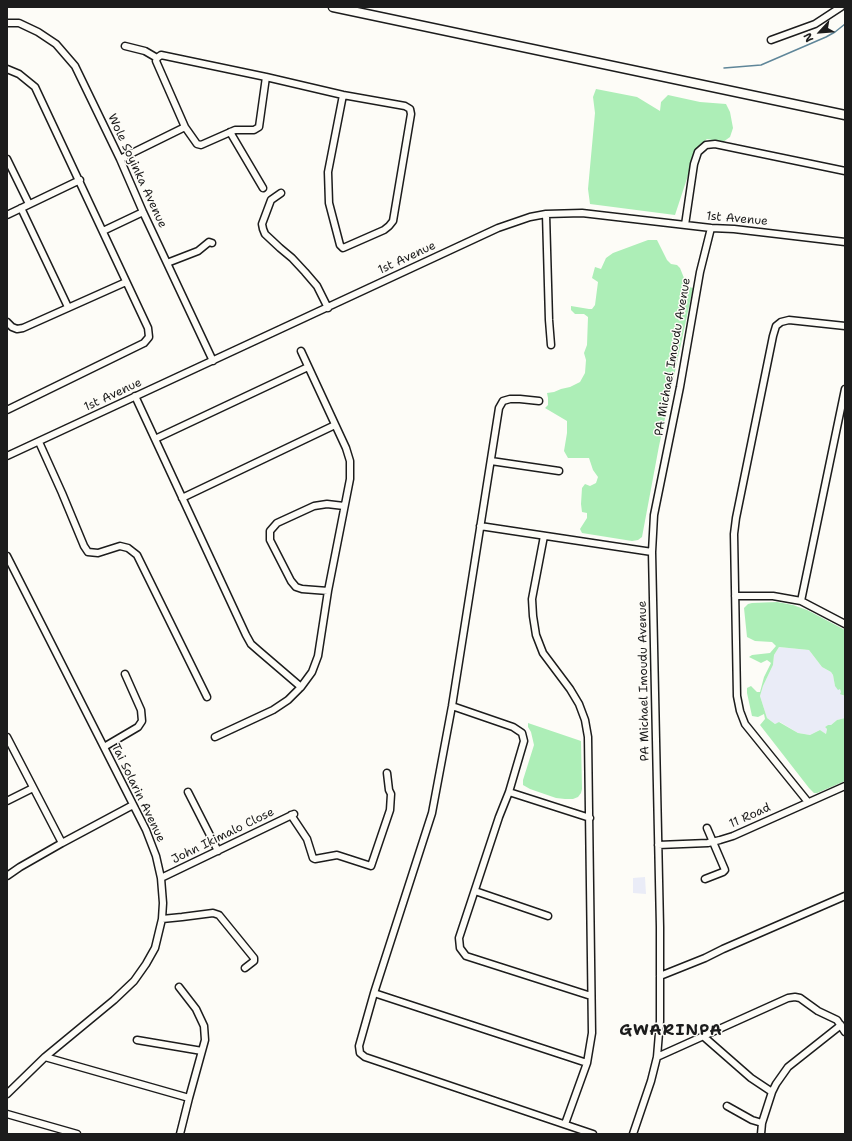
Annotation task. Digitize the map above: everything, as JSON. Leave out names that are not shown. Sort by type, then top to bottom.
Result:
[{"type":"main road","points":[[333,7],[845,115]]},
{"type":"street","points":[[771,40],[815,24],[841,7]]},
{"type":"street","name":"Wole Soyinka Avenue","points":[[7,23],[19,23],[38,32],[56,44],[75,66],[120,159],[143,212],[213,361]]},
{"type":"street","points":[[125,46],[145,51],[157,58]]},
{"type":"street","points":[[157,58],[161,55],[343,95],[405,106],[410,109],[411,114],[393,221],[384,230],[343,248],[340,245],[329,203],[328,172],[343,95]]},
{"type":"street","points":[[157,58],[156,65],[185,127],[194,142],[201,145],[235,130],[254,130],[259,127],[266,77]]},
{"type":"street","points":[[7,69],[19,74],[35,87],[80,180],[148,328],[149,337],[144,343],[7,410]]},
{"type":"street","points":[[120,159],[185,127]]},
{"type":"street","points":[[230,132],[263,188]]},
{"type":"street","points":[[685,226],[694,164],[698,152],[706,145],[722,145],[845,171]]},
{"type":"street","points":[[7,159],[29,204]]},
{"type":"street","points":[[7,215],[80,180]]},
{"type":"street","points":[[281,193],[271,200],[262,224],[265,234],[292,258],[317,286],[328,308]]},
{"type":"street","points":[[21,208],[68,307]]},
{"type":"street","points":[[103,231],[143,212]]},
{"type":"street","points":[[546,214],[551,345]]},
{"type":"street","name":"1st Avenue","points":[[7,456],[498,228],[530,217],[546,214],[582,214],[845,242]]},
{"type":"street","name":"PA Michael Imoudu Avenue","points":[[633,1134],[649,1088],[656,1057],[660,1021],[652,552],[654,515],[680,387],[700,272],[710,228]]},
{"type":"street","points":[[167,263],[198,251],[209,242],[212,243]]},
{"type":"street","points":[[7,322],[12,327],[17,329],[23,328],[126,282]]},
{"type":"street","points":[[808,802],[745,724],[740,711],[737,696],[734,534],[736,518],[776,326],[781,322],[789,320],[845,326]]},
{"type":"street","points":[[214,737],[272,710],[288,700],[301,687],[312,672],[318,656],[328,590],[350,479],[350,460],[346,448],[301,351]]},
{"type":"street","points":[[155,439],[308,367]]},
{"type":"street","points":[[801,601],[822,495],[844,407],[845,389]]},
{"type":"street","points":[[135,396],[251,644],[301,687]]},
{"type":"street","points":[[539,401],[520,398],[510,399],[503,401],[499,408],[452,706],[432,813],[358,1046],[360,1053],[365,1057],[594,1134]]},
{"type":"street","points":[[182,498],[335,425]]},
{"type":"street","points":[[39,442],[84,546],[88,552],[98,553],[120,546],[128,548],[137,555],[207,697]]},
{"type":"street","points":[[491,461],[559,471]]},
{"type":"street","points":[[328,590],[302,589],[296,587],[291,581],[270,540],[270,531],[277,524],[314,506],[327,504],[344,506]]},
{"type":"street","points":[[480,526],[652,552]]},
{"type":"street","points":[[544,536],[532,600],[536,635],[544,654],[570,689],[578,704],[585,720],[588,737],[592,1033],[587,1063],[565,1124]]},
{"type":"street","name":"Tai Solarin Avenue","points":[[7,556],[146,830],[156,856],[161,878],[163,903],[162,918],[154,948],[146,964],[134,981],[114,1000],[45,1057],[7,1094]]},
{"type":"street","points":[[735,596],[774,596],[801,601],[844,622]]},
{"type":"street","points":[[104,747],[138,727],[142,721],[141,710],[125,674]]},
{"type":"street","points":[[452,706],[513,727],[522,733],[524,741],[509,792],[499,817],[460,938],[460,948],[466,956],[591,996]]},
{"type":"street","points":[[7,737],[62,843]]},
{"type":"street","name":"John Ikimalo Close","points":[[161,878],[293,814],[307,839],[313,858],[315,859],[337,855],[371,866],[390,810],[391,794],[389,790],[387,773]]},
{"type":"street","name":"11 Road","points":[[658,845],[713,842],[733,836],[845,786]]},
{"type":"street","points":[[7,801],[33,788]]},
{"type":"street","points":[[188,792],[218,851]]},
{"type":"street","points":[[509,792],[590,818]]},
{"type":"street","points":[[7,876],[62,843],[134,804]]},
{"type":"street","points":[[705,879],[725,870],[707,828]]},
{"type":"street","points":[[475,891],[548,916]]},
{"type":"street","points":[[660,976],[705,958],[845,896]]},
{"type":"street","points":[[162,918],[213,913],[219,915],[254,958],[254,961],[245,968]]},
{"type":"street","points":[[180,987],[196,1009],[204,1026],[205,1040],[180,1134]]},
{"type":"street","points":[[374,993],[587,1063]]},
{"type":"street","points":[[656,1057],[795,996],[818,1011],[837,1020],[845,1032]]},
{"type":"street","points":[[761,1134],[762,1123],[772,1092],[788,1067],[841,1025]]},
{"type":"street","points":[[703,1036],[751,1078],[772,1092]]},
{"type":"street","points":[[137,1040],[202,1051]]},
{"type":"street","points":[[45,1057],[189,1098]]},
{"type":"street","points":[[728,1106],[752,1120],[762,1123]]},
{"type":"street","points":[[7,1114],[77,1134]]},
{"type":"shaded area","points":[[779,647],[809,650],[822,667],[831,672],[835,686],[840,689],[843,696],[845,696],[845,718],[837,720],[831,725],[825,727],[827,729],[826,734],[820,730],[810,735],[798,733],[780,722],[775,724],[767,718],[760,696],[773,665],[774,655]]},
{"type":"shaded area","points":[[645,877],[646,894],[633,893],[633,878]]},
{"type":"green space","points":[[596,89],[637,97],[660,111],[661,102],[668,95],[700,102],[726,104],[730,112],[733,128],[730,137],[723,142],[707,139],[697,148],[675,215],[590,204],[588,189],[595,113],[593,97]]},
{"type":"green space","points":[[648,240],[657,240],[667,260],[671,264],[677,265],[680,268],[686,283],[689,287],[693,288],[659,446],[642,537],[638,540],[632,541],[582,533],[580,529],[587,518],[587,513],[582,512],[582,488],[585,484],[590,486],[596,483],[598,477],[593,470],[589,458],[568,458],[564,451],[567,421],[545,408],[548,405],[547,393],[570,387],[580,382],[585,373],[586,360],[584,353],[587,345],[588,317],[584,314],[575,314],[571,310],[571,306],[592,309],[595,305],[598,282],[592,278],[595,267],[601,269],[606,258],[613,253]]},
{"type":"green space","points":[[777,602],[793,605],[807,610],[845,630],[845,696],[840,694],[840,689],[838,690],[835,686],[831,672],[822,667],[809,650],[779,647],[774,655],[773,665],[760,696],[767,718],[775,724],[779,722],[798,733],[810,735],[820,730],[826,734],[827,729],[825,727],[831,725],[837,720],[845,718],[845,781],[817,793],[814,793],[809,788],[760,725],[765,719],[764,714],[758,717],[752,716],[747,693],[747,688],[751,686],[757,692],[760,692],[764,677],[771,663],[767,660],[761,663],[749,657],[752,655],[770,653],[776,646],[772,642],[755,641],[747,637],[744,608],[748,604],[752,603]]},
{"type":"green space","points":[[528,723],[581,741],[582,789],[578,797],[573,799],[556,798],[523,785],[523,780],[534,745]]},
{"type":"waterway","points":[[724,68],[761,65],[826,37],[845,24]]},
{"type":"district","name":"GWARINPA","points":[[671,1031]]}]
